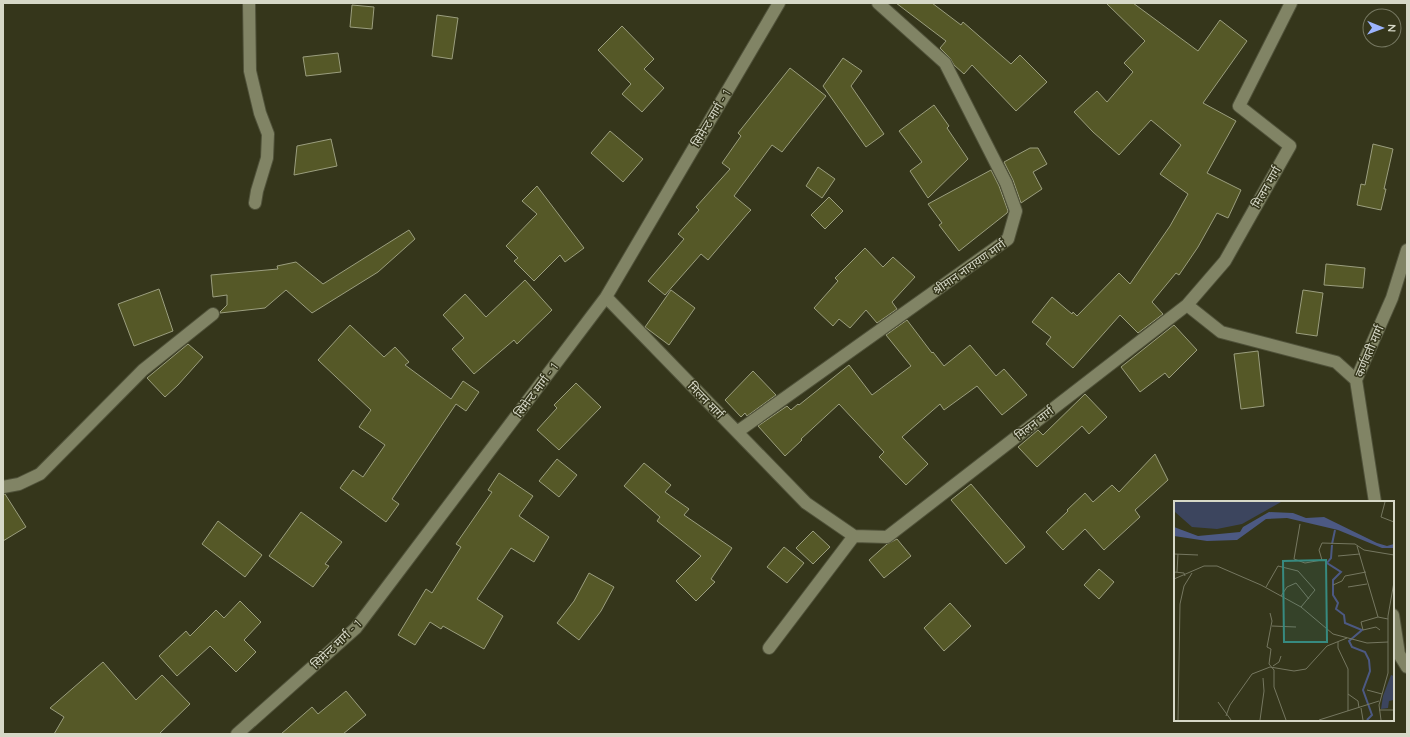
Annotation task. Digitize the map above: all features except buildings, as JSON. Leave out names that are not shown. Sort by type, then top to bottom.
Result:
[{"type":"street","points":[[249,3],[250,71],[260,113],[268,134],[267,158],[256,191],[255,203]]},
{"type":"street","name":"सिमेन्ट मार्ग - 1","points":[[237,734],[356,628],[606,297],[779,3]]},
{"type":"street","name":"श्रीमान नारायण मार्ग","points":[[737,432],[1008,239],[1016,211],[1006,183],[946,63],[878,3]]},
{"type":"street","name":"मिलन मार्ग","points":[[606,297],[806,503],[854,536],[887,537],[1187,305],[1225,261],[1290,146],[1239,106],[1291,3]]},
{"type":"street","name":"कर्णवती मार्ग","points":[[1375,501],[1356,380],[1392,298],[1407,250]]},
{"type":"street","points":[[1187,305],[1221,332],[1336,362],[1356,380]]},
{"type":"street","points":[[3,487],[19,484],[40,474],[142,370],[213,314]]},
{"type":"street","points":[[769,648],[854,536]]},
{"type":"street","points":[[1394,622],[1399,654],[1407,667]]}]
